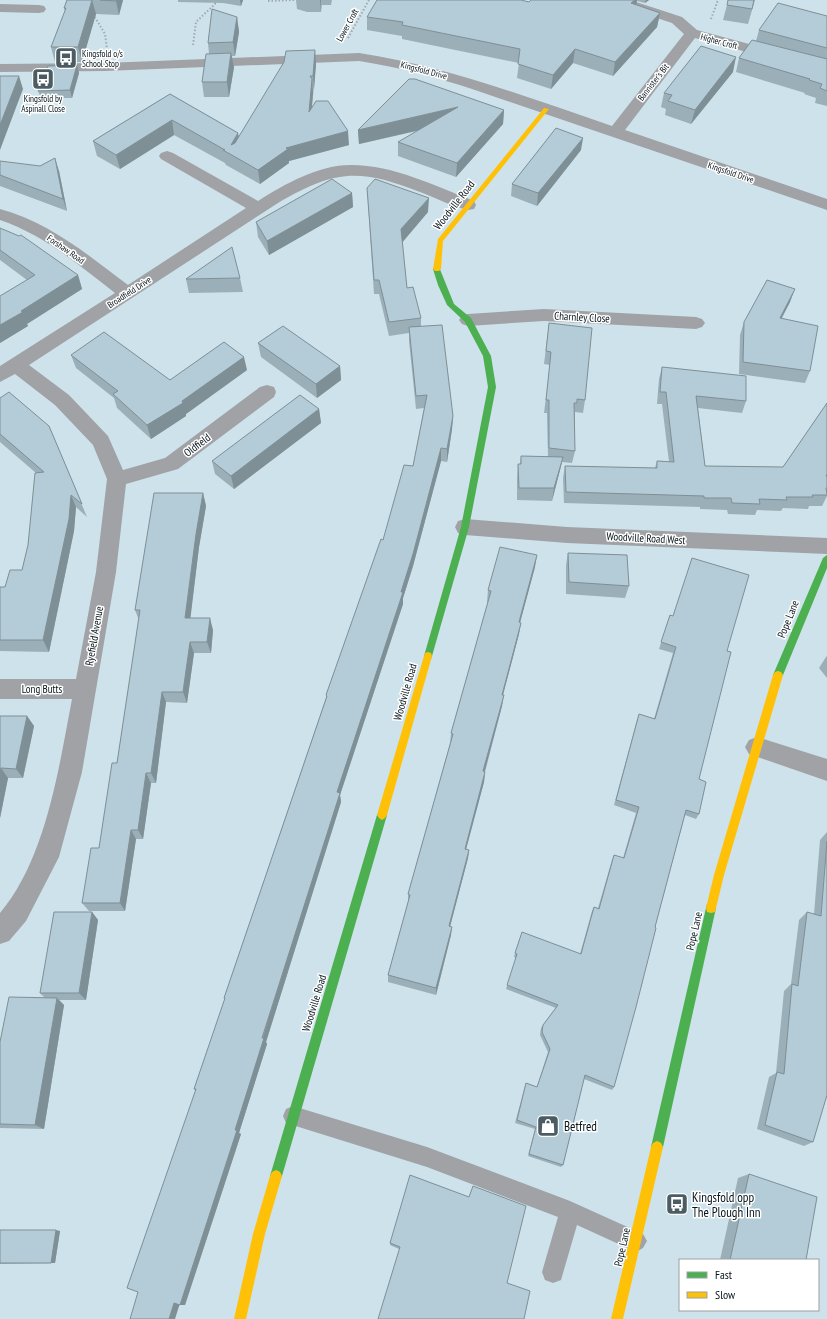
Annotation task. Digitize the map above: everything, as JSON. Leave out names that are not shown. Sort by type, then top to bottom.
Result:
[{"type":"street","name":"Higher Croft","points":[[616,0],[677,20],[692,33],[827,70]]},
{"type":"street","points":[[0,8],[39,9]]},
{"type":"street","name":"Bannister's Bit","points":[[615,132],[692,33]]},
{"type":"street","name":"Kingsfold Drive","points":[[0,68],[105,67],[358,57],[390,61],[437,73],[827,205]]},
{"type":"street","name":"Woodville Road","points":[[240,1319],[259,1234],[366,872],[465,526],[480,454],[492,388],[487,356],[468,320],[451,305],[437,267],[440,241],[546,109]]},
{"type":"street","points":[[167,156],[258,208]]},
{"type":"street","name":"Broadfield Drive","points":[[8,370],[258,208],[303,183],[321,175],[350,170],[377,173],[402,179],[468,206]]},
{"type":"street","name":"Forshaw Road","points":[[0,214],[26,223],[61,244],[127,293]]},
{"type":"street","name":"Charnley Close","points":[[468,320],[544,315],[696,323]]},
{"type":"street","points":[[8,370],[62,400],[101,441],[118,479]]},
{"type":"street","name":"Oldfield","points":[[118,479],[171,464],[267,392]]},
{"type":"street","name":"Ryefield Avenue","points":[[0,932],[17,912],[47,857],[70,772],[106,572],[118,479]]},
{"type":"street","name":"Woodville Road West","points":[[465,526],[567,535],[827,546]]},
{"type":"street","name":"Pope Lane","points":[[617,1319],[719,875],[779,672],[827,558]]},
{"type":"street","name":"Long Butts","points":[[0,688],[84,689]]},
{"type":"street","points":[[757,747],[827,770]]},
{"type":"lane","points":[[293,1116],[427,1157],[570,1211],[636,1241]]},
{"type":"lane","points":[[553,1272],[570,1211]]},
{"type":"path","points":[[190,63],[196,22],[215,4],[215,0]]},
{"type":"path","points":[[268,1],[295,0]]},
{"type":"path","name":"Lower Croft","points":[[337,58],[369,0]]},
{"type":"path","points":[[92,14],[104,28],[108,41],[105,67]]},
{"type":"building","points":[[67,0],[92,0],[78,47],[51,47],[66,8],[64,8]]},
{"type":"building","points":[[377,0],[521,0],[529,2],[531,0],[635,0],[631,3],[660,13],[615,62],[575,49],[553,75],[518,64],[520,49],[402,25],[403,22],[367,17]]},
{"type":"building","points":[[728,0],[754,0],[752,9],[727,5]]},
{"type":"building","points":[[778,3],[827,16],[827,48],[759,30]]},
{"type":"building","points":[[212,9],[237,17],[233,42],[208,43]]},
{"type":"building","points":[[752,40],[827,59],[827,91],[820,88],[822,84],[809,80],[810,79],[739,58]]},
{"type":"building","points":[[701,46],[736,57],[695,110],[668,101],[672,95],[664,93]]},
{"type":"building","points":[[315,50],[313,76],[310,76],[312,79],[309,112],[316,101],[328,101],[348,131],[286,148],[288,149],[258,170],[172,120],[116,155],[93,141],[170,94],[238,133],[231,145],[235,143],[284,62],[286,51]]},
{"type":"building","points":[[231,53],[227,82],[202,82],[206,54]]},
{"type":"building","points":[[77,65],[70,90],[38,91],[48,66]]},
{"type":"building","points":[[0,76],[19,76],[0,125]]},
{"type":"building","points":[[409,79],[415,79],[504,110],[457,163],[398,142],[458,107],[358,130]]},
{"type":"building","points":[[556,128],[583,138],[538,193],[512,184]]},
{"type":"building","points":[[55,158],[63,199],[0,175],[0,161],[40,166]]},
{"type":"building","points":[[332,179],[352,193],[267,241],[256,222]]},
{"type":"building","points":[[375,179],[429,198],[401,229],[407,288],[413,287],[421,318],[389,322],[379,280],[374,280],[367,188]]},
{"type":"building","points":[[0,228],[19,236],[21,235],[78,275],[21,311],[23,312],[0,325],[0,296],[35,275],[0,250]]},
{"type":"building","points":[[232,247],[240,278],[186,279],[219,256]]},
{"type":"building","points":[[767,280],[795,289],[780,318],[818,326],[810,371],[743,362],[744,322]]},
{"type":"building","points":[[549,323],[592,328],[585,400],[577,399],[577,403],[574,403],[575,451],[549,448],[549,400],[546,400],[551,352],[546,351]]},
{"type":"building","points":[[442,325],[453,416],[447,449],[441,448],[413,554],[401,592],[403,592],[337,792],[340,793],[262,1038],[264,1038],[235,1130],[237,1130],[180,1305],[174,1303],[169,1319],[130,1319],[138,1292],[127,1288],[196,1089],[194,1089],[327,696],[326,695],[381,539],[383,540],[404,465],[413,466],[427,395],[416,396],[409,327]]},
{"type":"building","points":[[283,326],[340,366],[316,384],[258,343]]},
{"type":"building","points":[[104,332],[170,380],[224,342],[244,357],[182,401],[183,403],[147,425],[113,394],[118,391],[71,355]]},
{"type":"building","points":[[662,367],[746,376],[746,401],[696,396],[705,466],[783,467],[827,403],[827,495],[812,495],[813,497],[786,497],[787,500],[759,499],[760,504],[732,503],[731,498],[704,498],[704,496],[566,492],[565,466],[657,468],[657,461],[674,462],[666,392],[660,392]]},
{"type":"building","points":[[9,392],[49,426],[82,504],[71,495],[69,519],[43,640],[0,640],[0,587],[5,587],[10,570],[22,570],[28,545],[35,473],[44,472],[0,434],[0,398]]},
{"type":"building","points":[[300,395],[319,409],[231,476],[212,461]]},
{"type":"building","points":[[521,456],[563,457],[554,488],[519,488],[518,464],[521,464]]},
{"type":"building","points":[[154,493],[203,493],[185,618],[210,618],[207,642],[190,642],[183,692],[162,692],[151,773],[146,773],[138,830],[131,830],[120,903],[82,903],[91,848],[99,848],[112,763],[117,763],[140,610],[135,610]]},
{"type":"building","points":[[500,547],[537,555],[519,622],[521,623],[502,695],[504,695],[483,771],[485,772],[465,849],[469,850],[449,926],[452,927],[436,988],[388,975],[410,895],[408,894],[453,734],[451,733],[491,591],[488,590]]},
{"type":"building","points":[[568,553],[627,555],[629,586],[569,582]]},
{"type":"building","points":[[692,558],[749,575],[727,651],[731,652],[699,779],[706,782],[699,814],[686,810],[614,1087],[585,1075],[563,1165],[529,1154],[536,1127],[517,1120],[526,1083],[537,1087],[550,1049],[542,1032],[543,1025],[558,1005],[507,985],[522,932],[581,954],[594,907],[599,909],[614,855],[624,858],[639,807],[616,800],[639,714],[655,719],[676,647],[661,642],[670,615],[673,616]]},
{"type":"building","points":[[0,716],[27,716],[16,769],[1,768],[0,773]]},
{"type":"building","points":[[827,841],[827,1095],[813,1142],[765,1125],[777,1072],[784,1074],[792,984],[798,986],[807,912],[821,916]]},
{"type":"building","points":[[54,912],[92,912],[79,993],[40,993]]},
{"type":"building","points":[[9,997],[57,998],[35,1125],[0,1124],[0,1042]]},
{"type":"building","points":[[749,1174],[817,1197],[806,1259],[730,1259]]},
{"type":"building","points":[[410,1175],[469,1197],[473,1186],[526,1206],[507,1283],[530,1291],[524,1319],[378,1319],[400,1247],[390,1243]]},
{"type":"building","points":[[0,1230],[56,1230],[51,1263],[0,1263]]},
{"type":"traffic: fast","points":[[428,656],[465,527],[492,387],[487,356],[468,320],[451,305],[437,269]]},
{"type":"traffic: fast","points":[[778,675],[827,558]]},
{"type":"traffic: fast","points":[[276,1176],[382,815]]},
{"type":"traffic: fast","points":[[657,1147],[711,908]]},
{"type":"traffic: slow","points":[[437,269],[440,241],[546,109]]},
{"type":"traffic: slow","points":[[382,815],[428,656]]},
{"type":"traffic: slow","points":[[711,908],[719,875],[778,675]]},
{"type":"traffic: slow","points":[[617,1319],[657,1147]]},
{"type":"traffic: slow","points":[[240,1319],[259,1234],[276,1176]]},
{"type":"place","name":"Kingsfold o/s School Stop","points":[[66,58]]},
{"type":"place","name":"Kingsfold by Aspinall Close","points":[[43,79]]},
{"type":"place","name":"Betfred","points":[[548,1126]]},
{"type":"place","name":"Kingsfold opp The Plough Inn","points":[[677,1204]]}]
